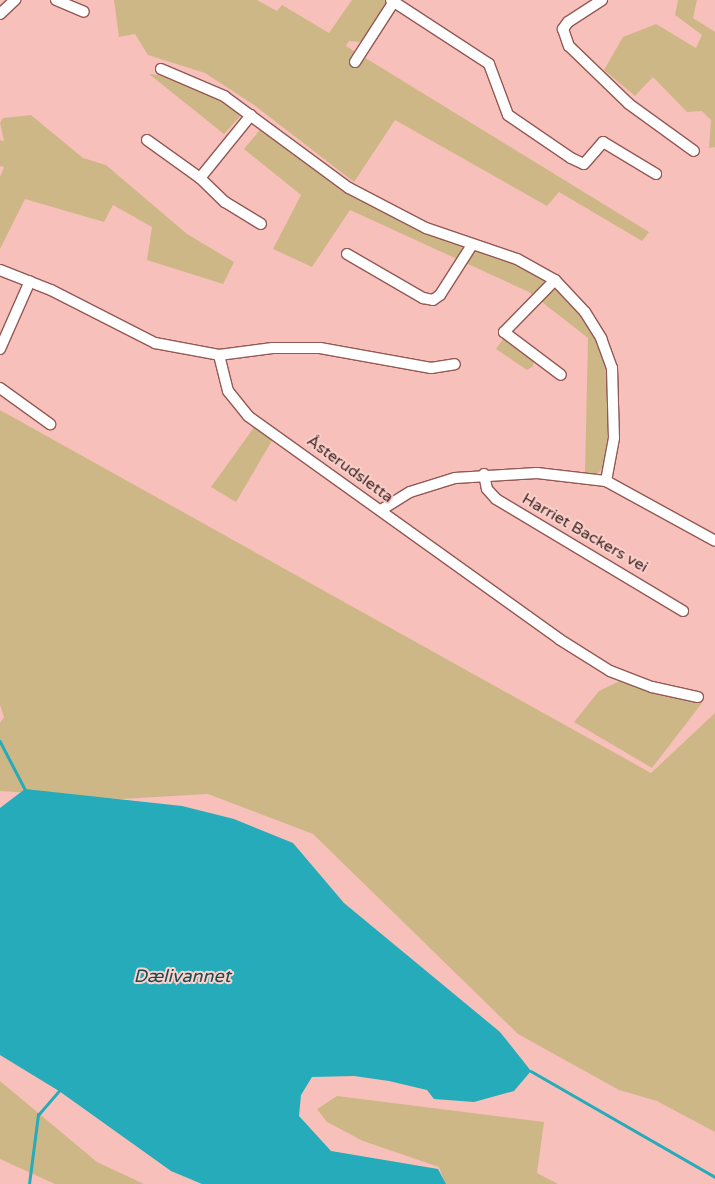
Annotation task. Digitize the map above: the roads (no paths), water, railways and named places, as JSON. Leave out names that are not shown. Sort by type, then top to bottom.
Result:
[{"type":"street","points":[[0,14],[16,0]]},
{"type":"street","points":[[56,0],[84,12]]},
{"type":"street","points":[[602,0],[568,22],[563,29],[569,46],[628,104],[694,151]]},
{"type":"street","points":[[355,62],[393,1],[489,64],[508,115],[534,134],[584,164],[599,144],[608,143],[656,174]]},
{"type":"street","points":[[161,69],[204,84],[250,115],[349,188],[426,228],[517,259],[555,280],[585,312],[601,338],[612,368],[614,438],[606,481]]},
{"type":"street","points":[[200,178],[250,115]]},
{"type":"street","points":[[147,140],[200,178],[225,202],[261,224]]},
{"type":"street","points":[[347,254],[423,298],[433,300],[440,295],[472,245]]},
{"type":"street","points":[[0,270],[30,281],[155,343],[219,355],[273,348],[320,348],[431,368],[455,364]]},
{"type":"street","points":[[555,280],[504,332],[561,375]]},
{"type":"street","points":[[0,349],[30,281]]},
{"type":"street","name":"Åsterudsletta","points":[[219,355],[228,391],[248,416],[582,654],[610,671],[652,687],[698,696]]},
{"type":"street","points":[[0,388],[50,424]]},
{"type":"street","points":[[382,510],[410,492],[484,474],[537,473],[606,481],[715,540]]},
{"type":"street","name":"Harriet Backers vei","points":[[484,474],[487,489],[496,499],[683,611]]},
{"type":"water","name":"Dælivannet","points":[[25,789],[182,806],[234,819],[293,843],[344,903],[500,1032],[531,1071],[514,1091],[474,1102],[434,1099],[427,1090],[389,1081],[354,1076],[312,1077],[301,1095],[299,1116],[331,1151],[438,1169],[446,1184],[202,1184],[171,1171],[59,1091],[0,1055],[0,808]]},
{"type":"waterway","points":[[0,741],[25,789]]},
{"type":"waterway","points":[[531,1071],[715,1177]]},
{"type":"waterway","points":[[29,1184],[38,1115],[59,1091]]}]
